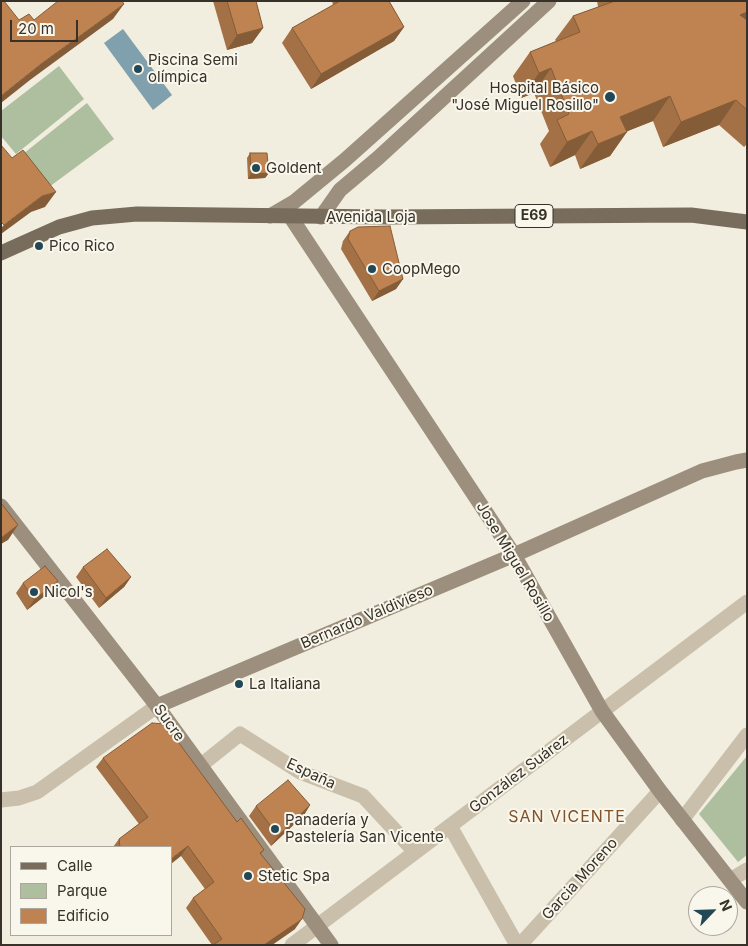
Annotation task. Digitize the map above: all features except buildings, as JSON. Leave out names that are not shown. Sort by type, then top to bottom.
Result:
[{"type":"main road","points":[[270,216],[294,202],[345,160],[523,1]]},
{"type":"main road","points":[[321,217],[340,190],[378,158],[549,1]]},
{"type":"main road","name":"Avenida Loja","points":[[1,253],[59,227],[92,218],[137,214],[321,217],[691,215],[747,222]]},
{"type":"main road","name":"Jose Miguel Rosillo","points":[[290,216],[514,555],[602,711],[682,820],[747,902]]},
{"type":"main road","name":"Bernardo Valdivieso","points":[[157,706],[514,555],[702,471],[747,460]]},
{"type":"main road","name":"Sucre","points":[[1,506],[157,706],[331,945]]},
{"type":"street","name":"González Suárez","points":[[292,945],[747,602]]},
{"type":"street","name":"Bernardo Valdivieso","points":[[1,800],[19,798],[37,792],[157,706]]},
{"type":"street","name":"España","points":[[200,766],[240,734],[300,772],[363,796],[415,852]]},
{"type":"street","points":[[682,820],[747,735]]},
{"type":"street","name":"Garcia Moreno","points":[[518,945],[660,791]]},
{"type":"street","points":[[450,826],[518,945]]},
{"type":"street","points":[[730,880],[747,870]]},
{"type":"green space","points":[[59,66],[84,99],[16,154],[1,136],[1,111]]},
{"type":"green space","points":[[87,103],[114,139],[45,190],[18,158]]},
{"type":"green space","points":[[747,756],[747,855],[738,862],[699,814]]},
{"type":"water","name":"Piscina Semi olímpica","points":[[123,29],[172,95],[153,110],[104,43]]},
{"type":"place","name":"Piscina Semi olímpica","points":[[138,69]]},
{"type":"place","name":"Hospital Básico \"José Miguel Rosillo\"","points":[[610,97]]},
{"type":"place","name":"Goldent","points":[[256,168]]},
{"type":"place","name":"Pico Rico","points":[[39,246]]},
{"type":"place","name":"CoopMego","points":[[372,269]]},
{"type":"place","name":"Nicol's","points":[[34,592]]},
{"type":"place","name":"La Italiana","points":[[239,684]]},
{"type":"place","name":"Panadería y Pastelería San Vicente","points":[[275,829]]},
{"type":"place","name":"Stetic Spa","points":[[248,876]]},
{"type":"district","name":"SAN VICENTE","points":[[567,817]]}]
